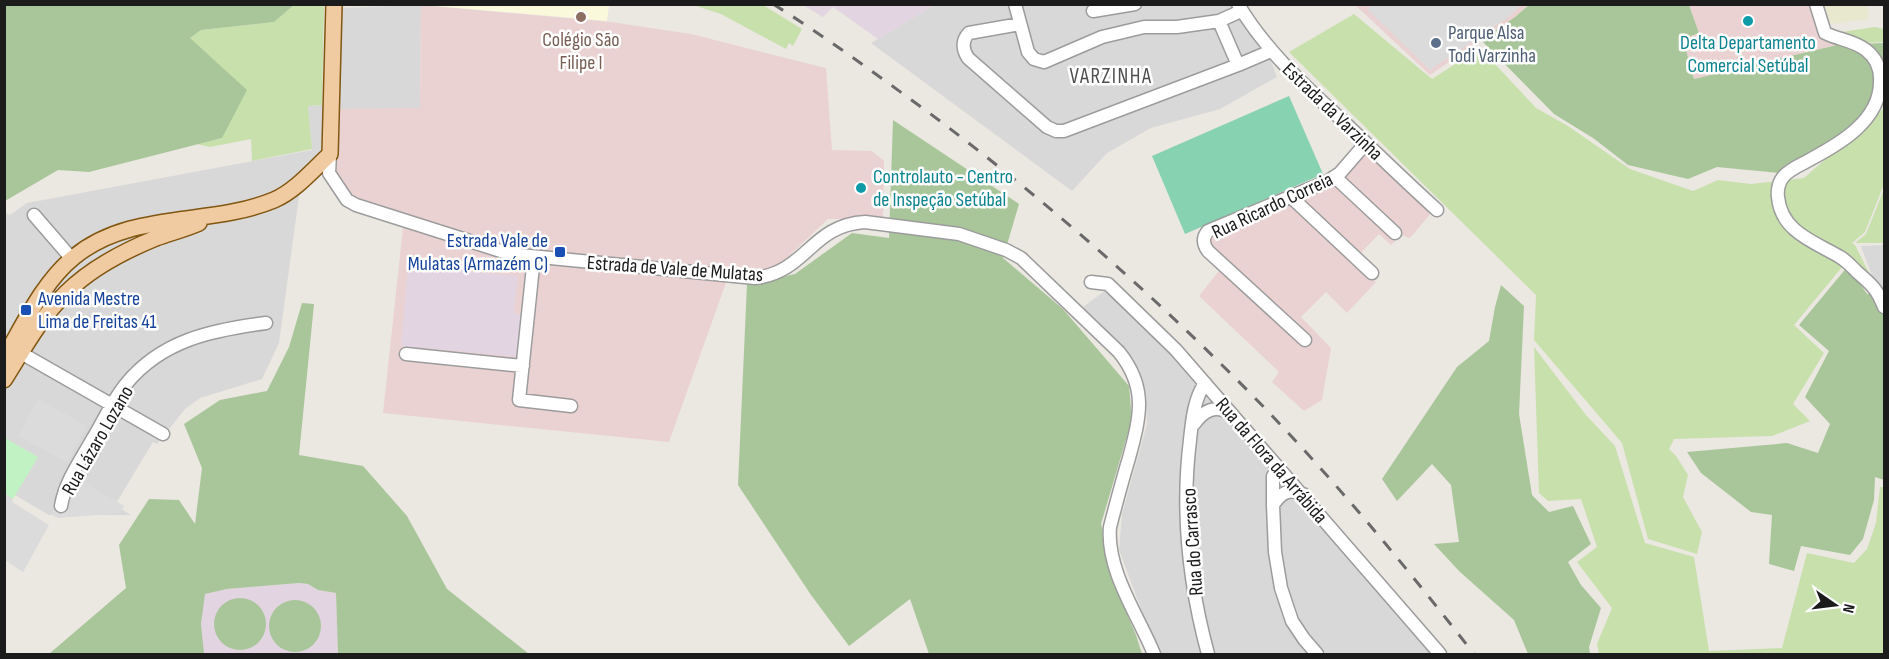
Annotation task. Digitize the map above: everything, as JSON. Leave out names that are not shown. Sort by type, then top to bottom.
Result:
[{"type":"main road","name":"Estrada de Vale de Mulatas","points":[[330,154],[334,4]]},
{"type":"main road","points":[[4,380],[13,343],[41,321],[64,294],[97,269],[155,238],[216,215],[275,200],[293,188],[330,154]]},
{"type":"main road","points":[[4,358],[53,278],[91,244],[128,229],[196,216],[216,215]]},
{"type":"main road","points":[[84,249],[85,263],[97,269]]},
{"type":"main road","points":[[61,270],[72,273],[75,285]]},
{"type":"street","points":[[1015,4],[1028,52],[1034,59],[1044,62],[1102,37],[1144,27],[1178,27],[1219,21],[1239,8]]},
{"type":"street","points":[[1094,11],[1135,4]]},
{"type":"street","points":[[1816,4],[1825,33],[1837,39],[1857,43],[1875,60],[1881,80],[1876,101],[1855,132],[1837,146],[1784,176],[1778,190],[1778,198],[1785,218],[1791,226],[1809,241],[1847,261],[1875,287],[1884,307]]},
{"type":"street","name":"Estrada da Varzinha","points":[[1239,8],[1271,51],[1437,210]]},
{"type":"street","points":[[1219,21],[1238,65]]},
{"type":"street","points":[[1020,24],[969,33],[964,41],[964,52],[1047,127],[1056,131],[1064,131],[1271,51]]},
{"type":"street","points":[[1847,40],[1866,38]]},
{"type":"street","name":"Rua Ricardo Correia","points":[[1305,340],[1208,251],[1204,243],[1205,235],[1208,231],[1335,177],[1366,143]]},
{"type":"street","name":"Estrada de Vale de Mulatas","points":[[330,154],[329,173],[347,200],[356,205],[504,252],[755,278],[775,274],[789,267],[832,230],[852,223],[865,222],[959,234],[992,243],[1021,258],[1119,352],[1136,381],[1139,401],[1138,423],[1109,538],[1116,570],[1154,654]]},
{"type":"street","points":[[1335,177],[1395,233]]},
{"type":"street","points":[[1291,197],[1372,273]]},
{"type":"street","points":[[34,215],[72,259]]},
{"type":"street","points":[[534,256],[519,400],[571,406]]},
{"type":"street","name":"Rua da Flora da Arrábida","points":[[1091,282],[1108,284],[1176,350],[1440,654]]},
{"type":"street","name":"Rua Lázaro Lozano","points":[[61,506],[67,485],[113,405],[134,376],[171,346],[211,332],[266,323]]},
{"type":"street","points":[[13,343],[162,434]]},
{"type":"street","points":[[406,354],[523,366]]},
{"type":"street","name":"Rua do Carrasco","points":[[1205,383],[1198,392],[1186,490],[1188,540],[1197,609],[1208,654]]},
{"type":"street","points":[[1192,428],[1202,414],[1208,410],[1221,409],[1234,416]]},
{"type":"street","points":[[1280,469],[1274,477],[1273,506],[1275,552],[1283,598],[1298,630],[1317,654]]},
{"type":"street","points":[[1273,506],[1278,496],[1285,492],[1293,491],[1303,494]]},
{"type":"shaded area","name":"Colégio São Filipe I","points":[[609,4],[607,21],[424,5]]},
{"type":"shaded area","points":[[934,4],[878,39],[833,7],[823,17],[803,5]]},
{"type":"shaded area","name":"Parque Alsa Todi Varzinha","points":[[1372,4],[1521,5],[1511,15],[1430,70],[1368,10]]},
{"type":"shaded area","points":[[1823,4],[1837,45],[1694,79],[1683,39],[1699,33],[1689,5]]},
{"type":"shaded area","points":[[421,5],[420,108],[320,171],[299,196],[279,343],[262,379],[200,398],[185,409],[157,444],[153,442],[115,505],[131,515],[49,515],[13,494],[5,506],[5,213],[10,215],[27,203],[312,150],[308,106],[322,105],[337,8]]},
{"type":"shaded area","points":[[421,5],[611,22],[691,34],[826,68],[832,150],[872,151],[884,161],[883,219],[828,219],[774,270],[732,266],[669,442],[383,413],[403,228],[349,195],[336,176],[334,109],[420,108]]},
{"type":"shaded area","points":[[934,5],[1232,5],[1269,56],[1277,77],[1220,109],[1151,128],[1107,153],[1072,191],[871,43]]},
{"type":"shaded area","name":"Parque Alsa Todi Varzinha","points":[[1355,5],[1529,5],[1430,75]]},
{"type":"shaded area","points":[[1824,5],[1867,5],[1869,19],[1831,24]]},
{"type":"shaded area","points":[[1367,153],[1432,212],[1410,238],[1401,235],[1391,245],[1379,234],[1353,261],[1376,282],[1347,313],[1326,292],[1301,317],[1331,348],[1322,400],[1304,411],[1272,382],[1279,372],[1199,296],[1226,262],[1209,245],[1210,236],[1343,177]]},
{"type":"shaded area","points":[[1884,245],[1884,296],[1872,276],[1861,246]]},
{"type":"shaded area","points":[[408,266],[518,276],[514,313],[523,315],[520,357],[401,346]]},
{"type":"shaded area","points":[[1106,290],[1194,378],[1433,654],[1158,654],[1119,550],[1122,514],[1147,424],[1146,394],[1134,359],[1083,307]]},
{"type":"shaded area","points":[[38,399],[87,426],[67,462],[18,436]]},
{"type":"shaded area","points":[[79,479],[124,506],[120,513],[58,518],[51,514],[70,482],[76,485]]},
{"type":"shaded area","points":[[5,494],[13,499],[12,502],[49,525],[23,572],[5,560]]},
{"type":"shaded area","points":[[308,584],[318,590],[336,593],[338,654],[203,654],[201,624],[204,594],[227,589]]},
{"type":"green space","points":[[4,5],[294,5],[274,22],[201,30],[190,38],[247,90],[222,138],[89,172],[58,170],[5,201]]},
{"type":"green space","points":[[294,5],[323,5],[324,8],[322,105],[308,106],[312,149],[252,161],[251,139],[210,147],[197,144],[222,138],[190,38],[201,30],[274,22]]},
{"type":"green space","points":[[693,5],[763,5],[802,29],[793,46],[789,43],[786,49],[721,14]]},
{"type":"green space","points":[[1529,5],[1689,5],[1699,33],[1683,39],[1694,79],[1837,45],[1883,43],[1884,105],[1836,142],[1779,173],[1717,167],[1688,179],[1628,165],[1593,138],[1554,114],[1481,40]]},
{"type":"green space","points":[[1354,14],[1432,79],[1480,48],[1536,108],[1568,126],[1630,169],[1693,191],[1718,180],[1751,184],[1804,178],[1884,108],[1884,184],[1865,232],[1852,243],[1869,273],[1852,260],[1843,266],[1794,325],[1824,353],[1793,404],[1810,421],[1772,436],[1674,439],[1669,449],[1688,475],[1683,497],[1702,532],[1697,554],[1648,539],[1622,443],[1534,340],[1536,295],[1289,52]]},
{"type":"green space","points":[[1875,27],[1884,29],[1884,42],[1840,44],[1835,33]]},
{"type":"green space","points":[[1289,96],[1323,174],[1185,234],[1152,156]]},
{"type":"green space","points":[[893,120],[1019,204],[1003,258],[1063,309],[1129,386],[1132,419],[1101,524],[1118,593],[1142,654],[929,654],[910,599],[849,646],[811,595],[738,485],[747,284],[795,274],[852,233],[889,238]]},
{"type":"green space","points":[[1884,189],[1884,243],[1855,243],[1866,234]]},
{"type":"green space","points":[[1848,266],[1867,294],[1881,294],[1884,310],[1884,480],[1875,477],[1874,500],[1863,539],[1850,555],[1801,546],[1794,571],[1769,564],[1772,515],[1751,512],[1701,473],[1687,452],[1787,443],[1818,453],[1830,424],[1805,397],[1829,351],[1799,325]]},
{"type":"green space","points":[[1501,285],[1524,306],[1519,414],[1532,495],[1549,512],[1573,506],[1591,544],[1568,562],[1581,585],[1601,608],[1589,647],[1590,654],[1528,654],[1514,620],[1459,571],[1434,544],[1459,542],[1451,485],[1432,464],[1397,501],[1382,479],[1457,367],[1489,341]]},
{"type":"green space","points":[[302,303],[314,304],[299,455],[363,466],[407,516],[447,589],[529,654],[338,654],[336,593],[318,590],[308,584],[299,583],[227,589],[205,594],[201,624],[204,654],[49,654],[126,588],[119,545],[149,499],[179,500],[195,524],[202,468],[184,424],[220,400],[267,391],[289,347]]},
{"type":"green space","points":[[1534,347],[1586,415],[1615,446],[1645,543],[1694,557],[1709,651],[1782,648],[1807,553],[1854,563],[1867,549],[1876,523],[1880,487],[1884,487],[1884,654],[1599,654],[1597,644],[1612,608],[1577,562],[1597,547],[1581,499],[1548,501],[1539,493]]},
{"type":"green space","points":[[5,438],[38,457],[13,499],[5,494]]},
{"type":"green space","points":[[235,598],[245,598],[259,605],[266,624],[259,643],[245,650],[235,650],[225,646],[218,639],[214,629],[214,619],[218,609],[225,602]]},
{"type":"green space","points":[[290,600],[300,600],[314,607],[321,626],[314,645],[300,652],[290,652],[280,648],[273,641],[269,631],[269,621],[273,611],[280,604]]},
{"type":"railway","points":[[773,4],[851,57],[967,142],[1080,234],[1153,299],[1258,401],[1323,471],[1415,579],[1474,654]]},
{"type":"place","name":"Colégio São Filipe I","points":[[581,17]]},
{"type":"place","name":"Delta Departamento Comercial Setúbal","points":[[1748,21]]},
{"type":"place","name":"Parque Alsa Todi Varzinha","points":[[1436,43]]},
{"type":"place","name":"Controlauto - Centro de Inspeção Setúbal","points":[[861,188]]},
{"type":"place","name":"Estrada Vale de Mulatas (Armazém C)","points":[[560,252]]},
{"type":"place","name":"Avenida Mestre Lima de Freitas 41","points":[[26,310]]},
{"type":"district","name":"VARZINHA","points":[[1111,76]]}]
